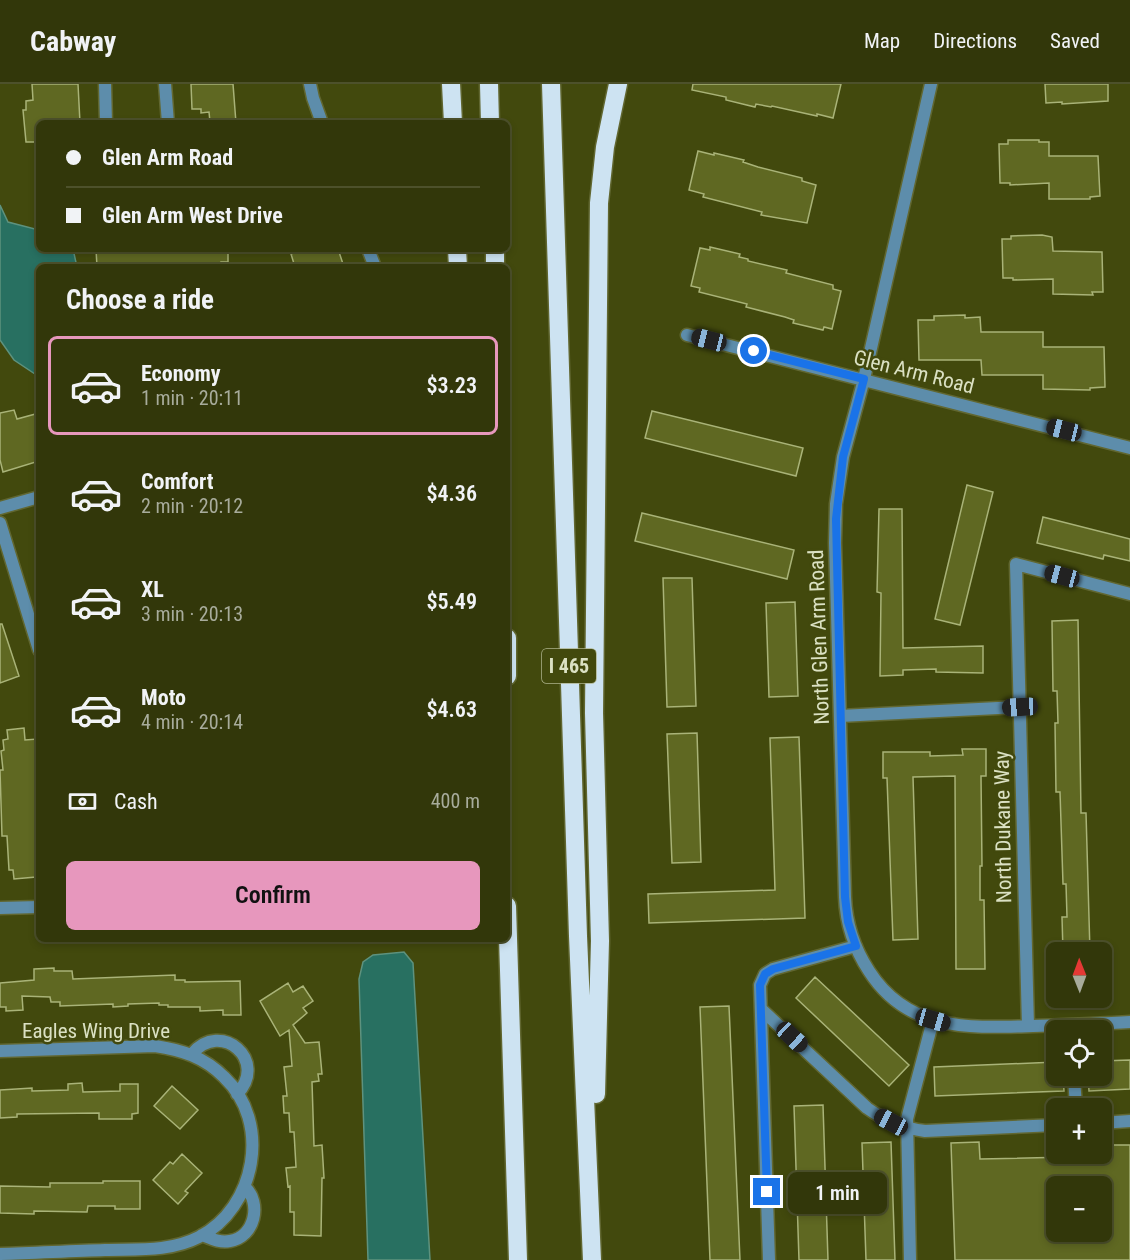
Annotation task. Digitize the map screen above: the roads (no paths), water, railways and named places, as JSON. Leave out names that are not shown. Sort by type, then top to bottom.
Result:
[{"type":"highway","points":[[451,84],[453,120]]},
{"type":"highway","points":[[489,84],[490,120]]},
{"type":"highway","name":"I 465","points":[[551,84],[578,924],[592,1254]]},
{"type":"highway","points":[[592,1254],[600,941],[594,713],[599,203],[605,147],[618,84]]},
{"type":"highway","points":[[508,942],[518,1260]]},
{"type":"street","points":[[105,84],[106,120]]},
{"type":"street","points":[[165,84],[168,120]]},
{"type":"street","points":[[310,84],[321,120]]},
{"type":"street","name":"North Glen Arm Road","points":[[931,84],[864,379],[846,442],[837,504],[845,907],[850,932],[873,978],[889,995],[909,1010],[933,1020],[962,1027],[1046,1027]]},
{"type":"street","name":"Glen Arm Road","points":[[687,334],[1130,448]]},
{"type":"street","points":[[0,508],[36,498]]},
{"type":"street","points":[[0,523],[36,640]]},
{"type":"street","name":"North Dukane Way","points":[[1028,1026],[1016,564],[1130,594]]},
{"type":"street","points":[[840,716],[1020,707]]},
{"type":"street","points":[[0,908],[36,907]]},
{"type":"street","points":[[769,1260],[760,985],[765,974],[773,969],[856,946]]},
{"type":"street","points":[[761,1009],[867,1108],[907,1129],[925,1131],[1046,1125]]},
{"type":"street","points":[[910,1260],[907,1119],[933,1020]]},
{"type":"street","name":"North Glen Arm Road","points":[[1112,1024],[1130,1022]]},
{"type":"street","name":"Eagles Wing Drive","points":[[192,1054],[201,1045],[210,1042],[225,1042],[237,1048],[246,1061],[248,1071],[245,1084],[237,1094]]},
{"type":"street","name":"Eagles Wing Drive","points":[[0,1051],[155,1046],[178,1049],[192,1054],[226,1078],[249,1119],[253,1143],[251,1167],[245,1187]]},
{"type":"street","points":[[1112,1122],[1130,1121]]},
{"type":"street","points":[[0,1254],[164,1248],[202,1236],[231,1210],[245,1187],[252,1196],[254,1209],[252,1224],[245,1234],[232,1241],[216,1242],[202,1236]]},
{"type":"water","points":[[0,205],[8,222],[36,229],[36,252],[74,252],[76,264],[36,264],[36,374],[14,360],[0,340]]},
{"type":"water","points":[[404,952],[413,963],[430,1260],[368,1260],[359,979],[363,962],[373,955]]}]
